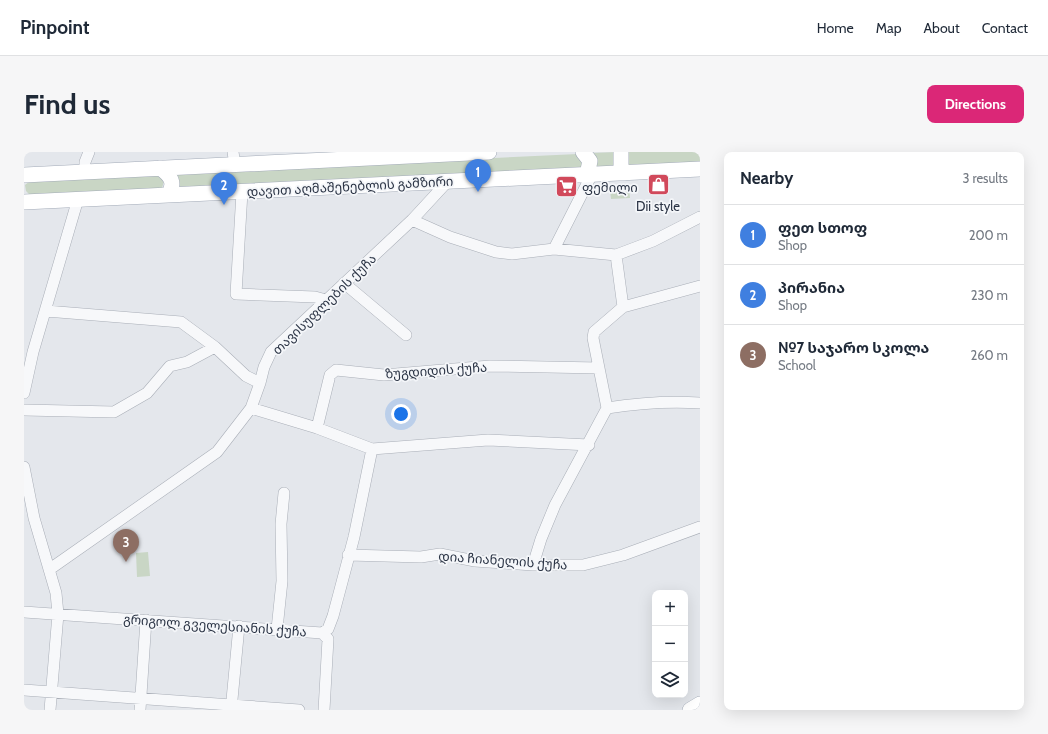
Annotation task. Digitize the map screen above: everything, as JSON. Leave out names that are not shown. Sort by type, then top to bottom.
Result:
[{"type":"main road","name":"დავით აღმაშენებლის გამზირი","points":[[26,176],[160,168],[234,158],[489,152]]},
{"type":"main road","points":[[584,152],[590,161],[588,175]]},
{"type":"main road","points":[[621,152],[621,166],[625,173]]},
{"type":"main road","points":[[160,168],[169,175],[172,182],[171,190],[168,195]]},
{"type":"main road","name":"დავით აღმაშენებლის გამზირი","points":[[25,202],[700,169]]},
{"type":"main road","points":[[690,710],[700,704]]},
{"type":"street","points":[[85,172],[85,162],[89,152]]},
{"type":"street","points":[[554,249],[588,175]]},
{"type":"street","name":"თავისუფლების ქუჩა","points":[[50,569],[217,452],[250,408],[260,383],[264,367],[271,352],[412,220],[448,181]]},
{"type":"street","points":[[242,192],[236,294],[314,297],[326,300]]},
{"type":"street","points":[[24,393],[29,351],[46,311],[78,200]]},
{"type":"street","points":[[412,220],[450,237],[496,252],[512,254],[554,249],[616,255],[653,241],[700,217]]},
{"type":"street","points":[[616,255],[623,307]]},
{"type":"street","points":[[344,283],[406,335]]},
{"type":"street","points":[[533,565],[541,538],[555,505],[589,445],[607,408],[592,335],[623,307],[700,286]]},
{"type":"street","points":[[46,311],[181,322],[215,348],[246,376],[260,383]]},
{"type":"street","points":[[24,410],[114,412],[147,393],[170,366],[187,362],[215,348]]},
{"type":"street","name":"ზუგდიდის ქუჩა","points":[[317,428],[330,375],[336,370],[384,375],[490,366],[599,368]]},
{"type":"street","points":[[607,408],[664,402],[700,404]]},
{"type":"street","points":[[250,408],[317,428],[372,449],[488,440],[589,445]]},
{"type":"street","name":"გრიგოლ გველესიანის ქუჩა","points":[[24,612],[322,633],[328,629],[333,616],[372,449]]},
{"type":"street","points":[[24,467],[34,518],[56,593],[58,614],[50,710]]},
{"type":"street","points":[[277,630],[282,581],[281,524],[284,493]]},
{"type":"street","name":"დია ჩიანელის ქუჩა","points":[[348,555],[421,557],[440,554],[475,561],[533,565],[584,565],[623,555],[700,527]]},
{"type":"street","points":[[140,705],[146,620]]},
{"type":"street","points":[[231,708],[239,626]]},
{"type":"street","points":[[322,633],[328,639],[324,710]]},
{"type":"street","points":[[24,690],[51,692],[140,705],[299,710]]},
{"type":"green space","points":[[617,152],[617,167],[592,169],[591,153]]},
{"type":"green space","points":[[627,152],[700,152],[700,163],[630,166],[627,165]]},
{"type":"green space","points":[[578,154],[583,159],[583,166],[579,169],[179,189],[176,176],[178,173]]},
{"type":"green space","points":[[160,174],[164,181],[162,188],[31,196],[26,191],[25,185],[30,181]]},
{"type":"green space","points":[[629,188],[630,198],[611,199],[610,189]]},
{"type":"green space","points":[[148,552],[150,576],[137,577],[136,553]]},
{"type":"place","name":"Dii style","points":[[658,184]]},
{"type":"place","name":"ფემილი","points":[[567,187]]},
{"type":"place","name":"ფეთ სთოფ","points":[[478,192]]},
{"type":"place","name":"პირანია","points":[[224,205]]},
{"type":"place","name":"№7 საჯარო სკოლა","points":[[126,562]]}]
